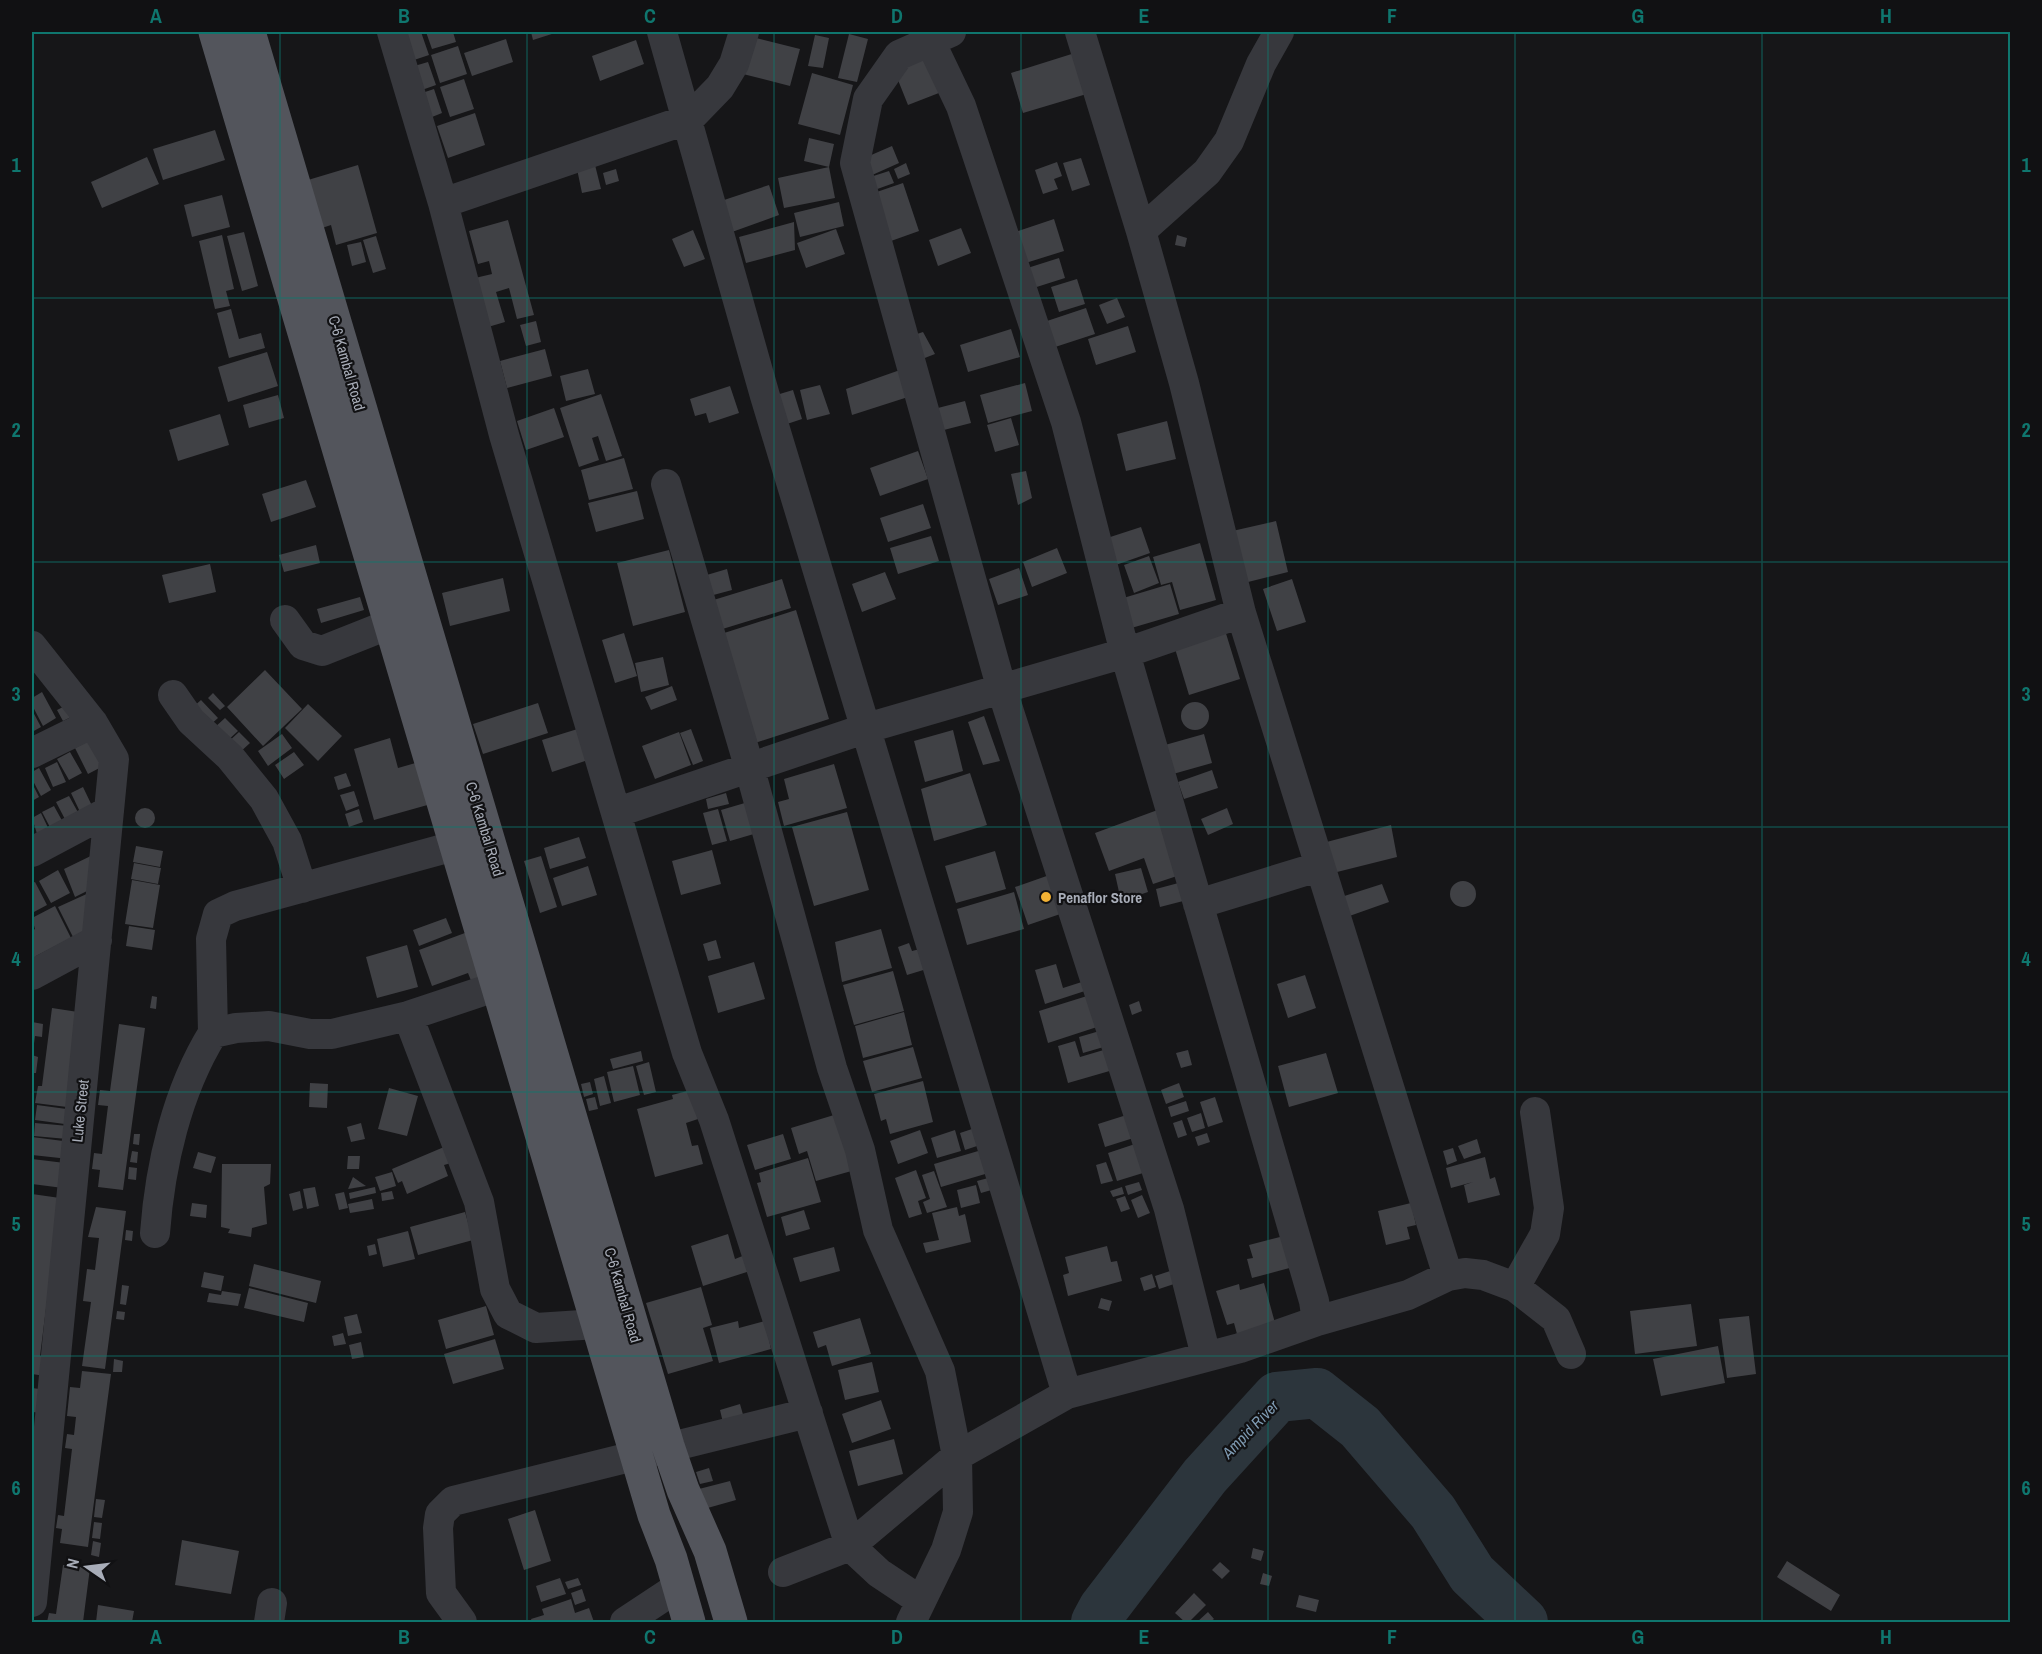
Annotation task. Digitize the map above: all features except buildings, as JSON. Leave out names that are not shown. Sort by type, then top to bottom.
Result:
[{"type":"main road","name":"C-6 Kambal Road","points":[[215,32],[390,624],[458,845],[497,986],[636,1455],[689,1623]]},
{"type":"main road","name":"C-6 Kambal Road","points":[[249,32],[668,1446],[683,1490],[710,1551],[731,1623]]},
{"type":"street","points":[[392,32],[443,203],[504,435],[618,812],[687,1053],[714,1120],[850,1546],[916,1612],[946,1550],[958,1512],[957,1456],[940,1371],[878,1230],[860,1150],[831,1068],[749,766],[687,565],[666,484]]},
{"type":"street","points":[[662,32],[689,119],[765,396],[1067,1394]]},
{"type":"street","points":[[443,203],[689,119],[720,87],[734,64],[744,32]]},
{"type":"street","points":[[1080,32],[1141,231],[1184,383],[1241,613],[1318,867],[1448,1276]]},
{"type":"street","points":[[1141,231],[1207,171],[1229,141],[1261,64],[1279,32]]},
{"type":"street","points":[[1206,1356],[1169,1209],[1002,690],[855,163],[868,99],[899,55],[940,36],[1066,422],[1125,653],[1290,1214],[1314,1301],[1317,1321]]},
{"type":"street","points":[[618,812],[867,728],[1125,653],[1241,613]]},
{"type":"street","points":[[285,620],[303,645],[322,651],[390,624]]},
{"type":"street","name":"Luke Street","points":[[32,646],[93,723],[114,759],[32,1602]]},
{"type":"street","points":[[173,694],[191,722],[230,757],[264,799],[287,841],[302,888]]},
{"type":"street","points":[[32,753],[93,723]]},
{"type":"street","points":[[32,852],[109,811]]},
{"type":"street","points":[[155,1233],[157,1203],[174,1122],[200,1055],[213,1033],[211,939],[218,914],[235,906],[458,845]]},
{"type":"street","points":[[1198,904],[1318,867]]},
{"type":"street","points":[[32,975],[97,940]]},
{"type":"street","points":[[213,1033],[236,1028],[269,1026],[310,1034],[332,1034],[408,1016],[529,976]]},
{"type":"street","points":[[408,1016],[479,1202],[495,1289],[508,1314],[536,1328],[597,1324]]},
{"type":"street","points":[[1515,1287],[1545,1234],[1549,1208],[1535,1112]]},
{"type":"street","points":[[783,1572],[850,1546],[957,1456],[1067,1394],[1240,1348],[1317,1321],[1408,1295],[1448,1276],[1465,1272],[1483,1275],[1515,1287],[1556,1319],[1571,1354]]},
{"type":"street","points":[[462,1623],[441,1593],[438,1528],[440,1514],[453,1501],[808,1413]]},
{"type":"street","points":[[625,1623],[678,1587]]},
{"type":"waterway","name":"Ampid River","points":[[1096,1622],[1103,1609],[1205,1476],[1277,1397],[1317,1393],[1360,1427],[1433,1512],[1472,1574],[1523,1622]]},
{"type":"place","name":"Penaflor Store","points":[[1046,897]]}]
